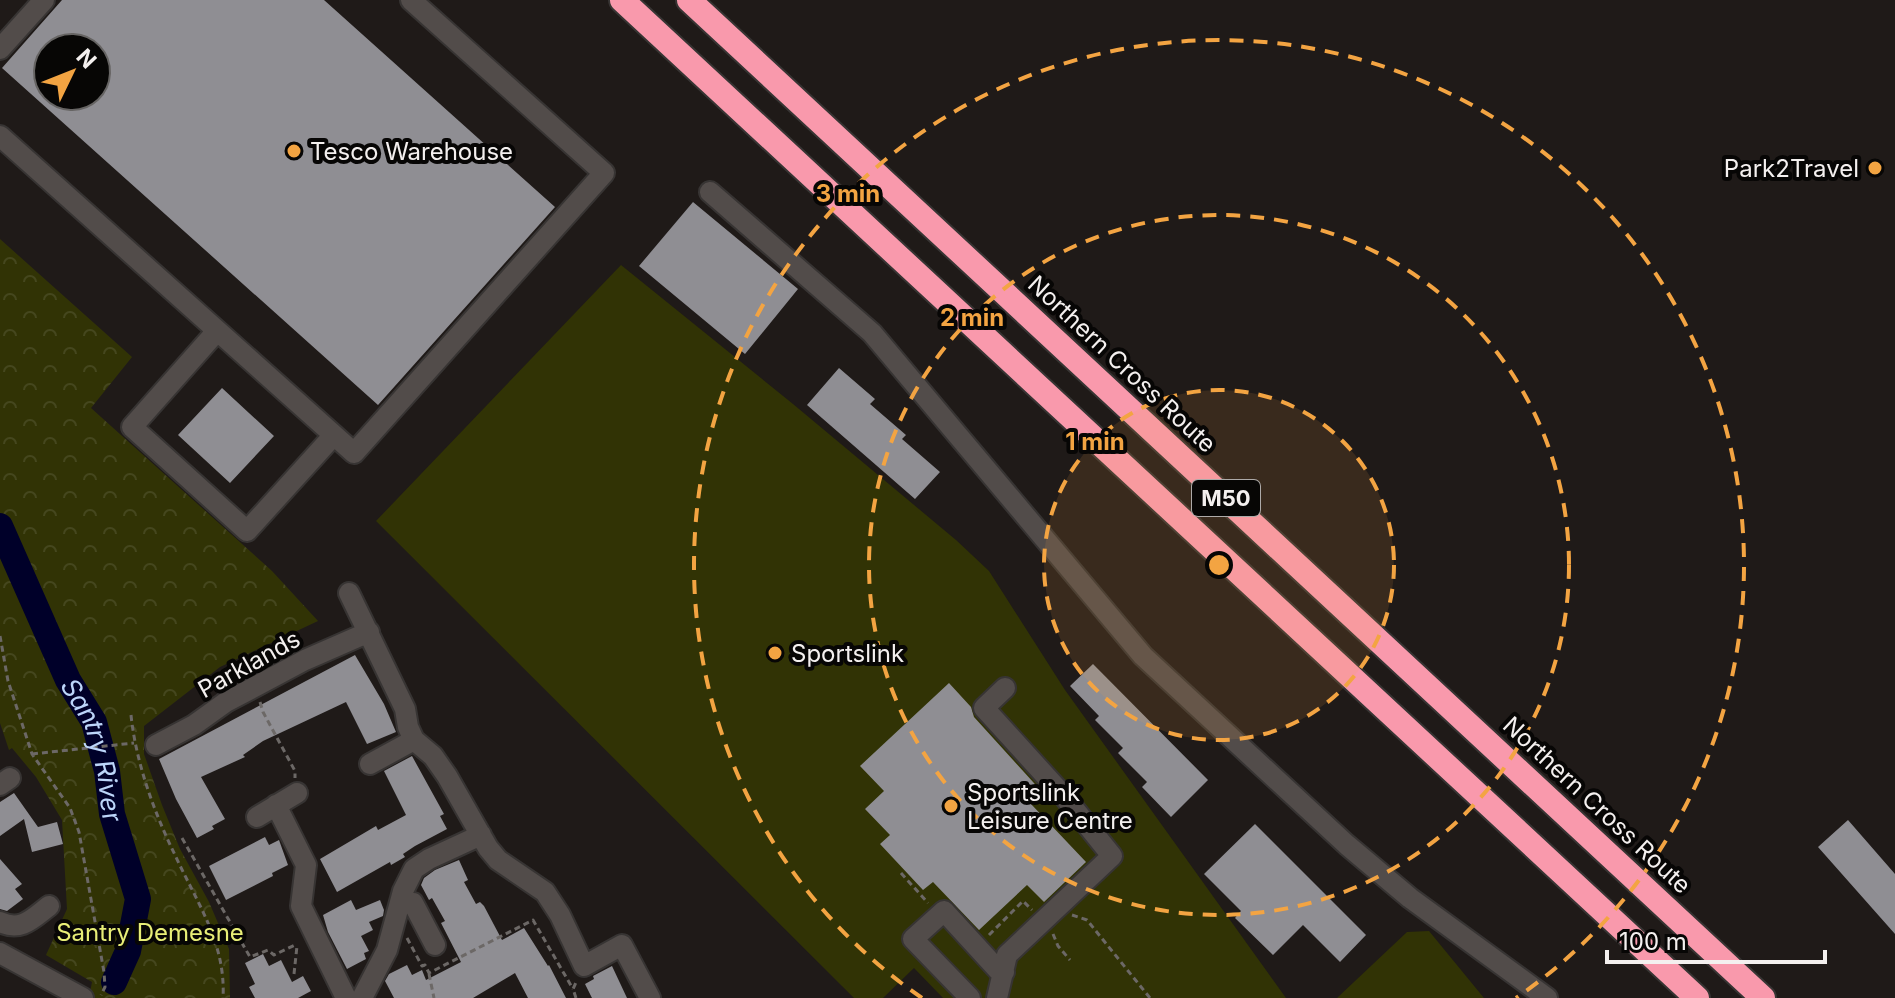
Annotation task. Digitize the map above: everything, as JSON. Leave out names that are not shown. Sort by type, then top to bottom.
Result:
[{"type":"highway","name":"M50","points":[[622,0],[1697,998]]},
{"type":"highway","name":"Northern Cross Route","points":[[689,0],[1763,998]]},
{"type":"street","points":[[0,49],[44,0]]},
{"type":"street","points":[[0,136],[354,453],[604,173],[411,0]]},
{"type":"street","points":[[710,192],[872,333],[1143,656],[1347,845],[1410,898],[1547,998]]},
{"type":"street","points":[[217,331],[132,427],[247,531],[334,435]]},
{"type":"street","points":[[349,593],[405,709],[414,740],[433,756],[498,860],[545,892],[560,915],[584,966],[622,945],[650,998]]},
{"type":"street","name":"Parklands","points":[[156,745],[253,687],[369,632]]},
{"type":"street","points":[[997,998],[1007,955],[1112,856],[1063,795],[984,708],[1005,688]]},
{"type":"street","points":[[370,764],[414,740]]},
{"type":"street","points":[[257,817],[297,793]]},
{"type":"street","points":[[276,805],[306,865],[301,906],[346,998]]},
{"type":"street","points":[[362,998],[387,950],[408,878],[414,869],[481,835]]},
{"type":"street","points":[[398,911],[413,903],[435,945]]},
{"type":"street","points":[[0,922],[20,927],[49,906]]},
{"type":"street","points":[[970,998],[913,939],[944,911],[998,970],[1004,972]]},
{"type":"street","points":[[0,953],[87,997]]},
{"type":"street","points":[[316,961],[334,998]]},
{"type":"path","points":[[0,636],[8,681],[32,754],[70,808],[79,832],[105,987],[87,997]]},
{"type":"path","points":[[253,687],[295,771],[297,793]]},
{"type":"path","points":[[131,715],[134,743],[175,855],[216,937],[224,972],[223,998]]},
{"type":"path","points":[[32,754],[134,743]]},
{"type":"path","points":[[182,838],[250,957],[268,950],[274,955],[297,944]]},
{"type":"path","points":[[901,873],[939,915]]},
{"type":"path","points":[[398,911],[422,966],[425,965],[429,973],[434,998]]},
{"type":"path","points":[[1063,915],[1087,920],[1150,998]]},
{"type":"path","points":[[429,973],[533,920],[573,989]]},
{"type":"path","points":[[294,974],[297,944],[310,922]]},
{"type":"path","points":[[415,970],[422,966]]},
{"type":"green space","name":"Santry Demesne","points":[[0,239],[132,357],[91,408],[272,571],[318,621],[220,667],[144,726],[144,754],[162,805],[229,949],[230,998],[89,998],[92,982],[46,955],[67,909],[62,820],[36,777],[12,748],[9,750],[0,723]]},
{"type":"green space","name":"Sportslink","points":[[621,265],[793,404],[989,571],[1065,690],[1286,998],[943,998],[914,968],[883,998],[854,998],[376,521]]},
{"type":"green space","points":[[1429,931],[1484,998],[1337,998],[1407,932]]},
{"type":"building","name":"Tesco Warehouse","points":[[62,0],[324,0],[555,207],[378,405],[51,112],[112,112],[112,32],[34,32]]},
{"type":"building","name":"Tesco Warehouse","points":[[32,34],[32,95],[2,68]]},
{"type":"building","points":[[693,202],[798,289],[745,354],[639,266]]},
{"type":"building","points":[[839,368],[875,399],[870,404],[906,435],[902,439],[940,472],[915,499],[807,405]]},
{"type":"building","points":[[222,388],[274,436],[230,483],[178,435]]},
{"type":"building","points":[[355,655],[384,704],[396,732],[367,744],[346,702],[263,741],[243,755],[245,757],[201,777],[225,819],[197,838],[159,759]]},
{"type":"building","points":[[1093,664],[1208,780],[1171,817],[1142,787],[1147,782],[1118,753],[1123,748],[1095,720],[1099,716],[1070,686]]},
{"type":"building","name":"Sportslink Leisure Centre","points":[[949,683],[971,707],[974,717],[1043,793],[1031,804],[1086,862],[1044,902],[1027,885],[979,930],[933,882],[923,890],[880,844],[890,835],[865,809],[884,791],[860,766]]},
{"type":"building","points":[[412,756],[444,814],[440,816],[447,829],[403,854],[405,857],[391,865],[390,862],[337,892],[320,859],[376,826],[378,830],[406,815],[384,771]]},
{"type":"building","points":[[14,793],[38,827],[57,822],[63,844],[32,852],[24,819],[0,836],[0,802]]},
{"type":"building","points":[[1848,820],[1895,874],[1895,934],[1818,847]]},
{"type":"building","points":[[1255,824],[1366,935],[1340,962],[1303,925],[1273,955],[1235,918],[1241,911],[1204,874]]},
{"type":"building","points":[[265,837],[269,845],[279,840],[288,865],[226,900],[209,866]]},
{"type":"building","points":[[0,859],[22,884],[15,889],[23,899],[7,911],[0,909]]},
{"type":"building","points":[[459,860],[468,880],[464,882],[476,904],[480,902],[484,906],[502,940],[524,928],[549,965],[566,998],[528,998],[515,973],[473,998],[394,998],[385,981],[389,974],[407,965],[412,975],[422,970],[426,980],[461,962],[441,923],[445,921],[421,885],[424,878],[435,870]]},
{"type":"building","points":[[351,900],[356,910],[380,900],[384,910],[383,916],[369,922],[373,930],[361,936],[369,951],[364,953],[366,959],[347,969],[323,915]]},
{"type":"building","points":[[263,954],[269,966],[281,960],[292,982],[303,976],[311,991],[298,998],[255,998],[249,987],[255,984],[245,963]]},
{"type":"building","points":[[612,966],[627,998],[592,998],[585,984]]},
{"type":"waterway","name":"Santry River","points":[[0,526],[68,680],[94,722],[107,771],[112,814],[138,899],[128,951],[114,982]]},
{"type":"place","name":"Tesco Warehouse","points":[[294,151]]},
{"type":"place","name":"Park2Travel","points":[[1875,168]]},
{"type":"place","name":"Sportslink","points":[[775,653]]},
{"type":"place","name":"Sportslink Leisure Centre","points":[[951,806]]}]
